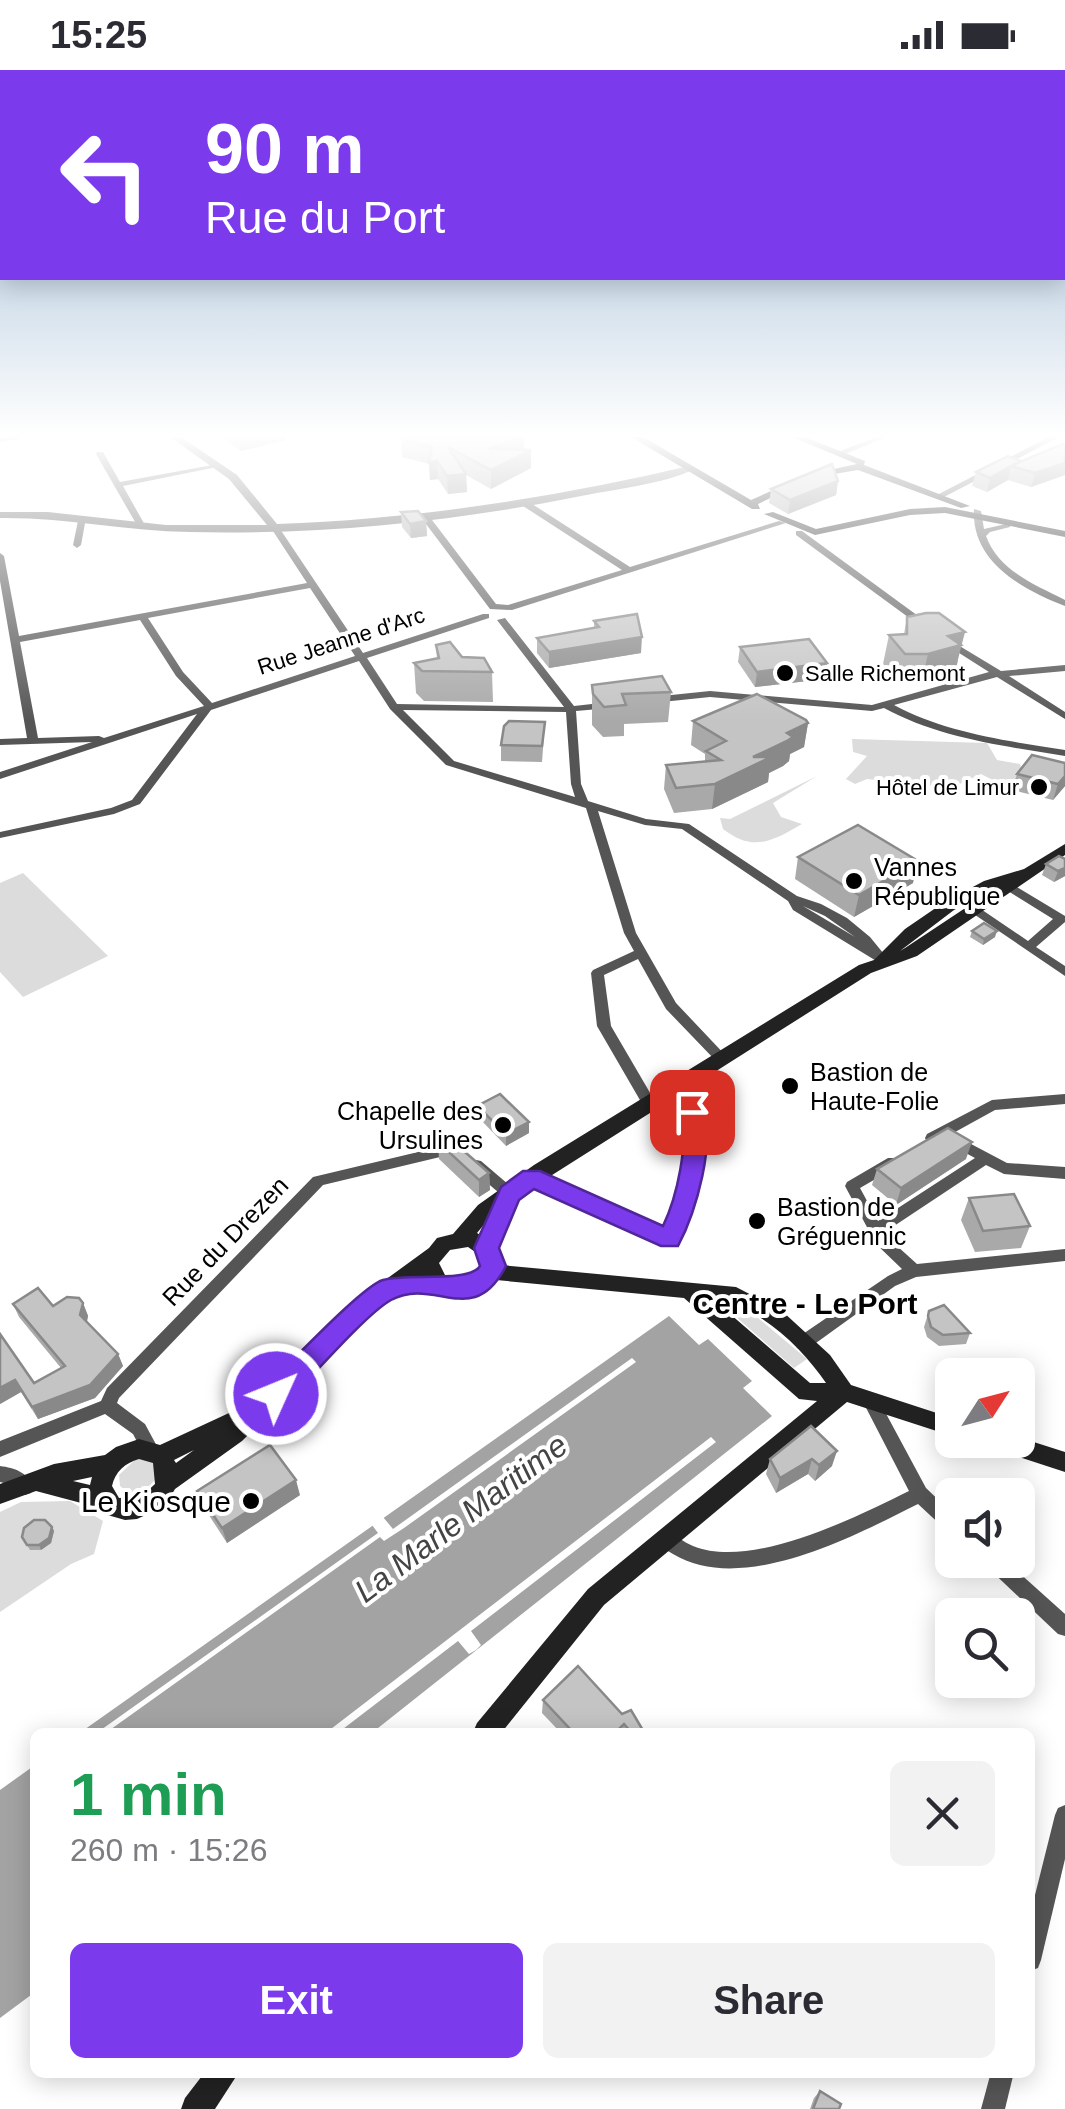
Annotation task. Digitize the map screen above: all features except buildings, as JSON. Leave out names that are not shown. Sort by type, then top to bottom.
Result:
[{"type":"main road","points":[[168,1482],[260,1409],[386,1289],[444,1243],[462,1238],[485,1210],[882,959],[900,939],[1012,888],[1026,873],[1065,848]]},
{"type":"main road","points":[[969,907],[1003,877],[1026,873]]},
{"type":"main road","points":[[486,1248],[510,1194]]},
{"type":"main road","points":[[462,1238],[486,1248],[493,1259],[491,1272]]},
{"type":"main road","points":[[432,1255],[430,1270],[440,1284]]},
{"type":"main road","points":[[386,1289],[440,1284],[468,1289],[491,1272],[736,1295],[774,1316],[803,1343],[844,1392]]},
{"type":"main road","points":[[687,1288],[806,1392],[844,1392],[935,1421]]},
{"type":"main road","points":[[806,1392],[807,1424]]},
{"type":"main road","points":[[489,1728],[596,1597],[844,1392]]},
{"type":"main road","points":[[0,1494],[54,1474],[109,1464],[128,1452],[156,1452],[198,1442],[260,1409]]},
{"type":"main road","points":[[32,1484],[104,1499],[124,1512],[137,1511],[161,1496],[168,1482],[170,1474],[156,1452]]},
{"type":"main road","points":[[1035,1452],[1065,1462]]},
{"type":"main road","points":[[104,1499],[100,1488],[109,1464]]},
{"type":"main road","points":[[196,2109],[219,2078]]},
{"type":"street","points":[[77,545],[79,532]]},
{"type":"street","points":[[278,532],[394,707],[450,763],[588,806],[690,828],[793,899],[805,901],[862,937],[882,959]]},
{"type":"street","points":[[435,532],[489,612],[502,620],[571,709],[576,784],[588,806],[622,915],[672,1006],[721,1058]]},
{"type":"street","points":[[570,532],[630,571]]},
{"type":"street","points":[[489,612],[751,532]]},
{"type":"street","points":[[799,532],[996,675],[1065,716]]},
{"type":"street","points":[[979,532],[992,560],[1065,603]]},
{"type":"street","points":[[980,536],[989,532]]},
{"type":"street","points":[[0,556],[34,740]]},
{"type":"street","points":[[15,640],[311,584]]},
{"type":"street","points":[[502,620],[512,615],[509,608]]},
{"type":"street","name":"Rue Jeanne d'Arc","points":[[0,776],[489,612]]},
{"type":"street","points":[[0,834],[114,811],[136,802],[210,705],[179,674],[142,616]]},
{"type":"street","points":[[636,702],[710,694],[872,708],[996,675],[1065,668]]},
{"type":"street","points":[[394,707],[571,709],[617,704]]},
{"type":"street","points":[[887,705],[909,718],[990,741],[1065,752]]},
{"type":"street","points":[[166,718],[183,720],[190,728]]},
{"type":"street","points":[[0,742],[105,739]]},
{"type":"street","points":[[539,790],[576,784]]},
{"type":"street","points":[[1012,888],[1061,920],[1029,946]]},
{"type":"street","points":[[969,907],[1065,972]]},
{"type":"street","points":[[642,952],[597,973],[604,1026],[649,1103]]},
{"type":"street","points":[[532,1178],[670,1239],[681,1215],[696,1126],[692,1112],[668,1091]]},
{"type":"street","points":[[914,1271],[875,1231],[852,1186],[992,1105],[1065,1099]]},
{"type":"street","points":[[942,1132],[983,1160],[1004,1168],[1065,1173]]},
{"type":"street","name":"Rue du Drezen","points":[[108,1406],[113,1393],[318,1182],[454,1146],[510,1194]]},
{"type":"street","points":[[875,1231],[983,1160]]},
{"type":"street","points":[[803,1343],[891,1282],[914,1271],[1065,1255]]},
{"type":"street","points":[[870,1400],[920,1494],[935,1508]]},
{"type":"street","points":[[0,1449],[108,1406],[140,1429],[156,1452]]},
{"type":"street","points":[[0,1474],[32,1484]]},
{"type":"street","points":[[665,1539],[678,1551],[706,1557],[794,1550],[920,1494]]},
{"type":"street","points":[[1012,1578],[1065,1627]]},
{"type":"street","points":[[1035,1939],[1065,1815]]},
{"type":"street","points":[[994,2109],[1002,2078]]},
{"type":"shaded area","points":[[852,739],[987,743],[997,760],[1020,764],[1022,771],[1012,790],[981,774],[951,788],[867,779],[855,784],[846,779],[867,756],[853,752]]},
{"type":"shaded area","points":[[817,776],[773,803],[781,817],[802,824],[762,842],[744,840],[723,829],[720,818],[730,819]]},
{"type":"shaded area","points":[[23,873],[108,956],[23,997],[0,972],[0,883]]},
{"type":"shaded area","points":[[710,1294],[745,1307],[807,1359],[794,1368]]},
{"type":"shaded area","points":[[137,1458],[154,1462],[157,1478],[143,1492],[129,1493],[120,1486],[119,1475]]},
{"type":"shaded area","points":[[70,1501],[103,1521],[94,1554],[71,1564],[0,1612],[0,1512],[21,1502]]},
{"type":"water","name":"La Marle Maritime","points":[[669,1316],[699,1345],[708,1339],[752,1381],[743,1388],[772,1416],[378,1728],[87,1728]]},
{"type":"water","points":[[30,1769],[30,1996],[0,2018],[0,1790]]},
{"type":"pier","points":[[632,1358],[636,1362],[404,1528],[384,1541],[380,1537],[113,1728],[104,1728],[378,1533],[372,1525],[383,1517],[393,1529]]},
{"type":"pier","points":[[711,1437],[716,1442],[471,1631],[481,1645],[476,1650],[469,1654],[458,1641],[344,1728],[332,1728]]},
{"type":"place","name":"Salle Richemont","points":[[785,673]]},
{"type":"place","name":"Hôtel de Limur","points":[[1039,787]]},
{"type":"place","name":"Vannes République","points":[[854,881]]},
{"type":"place","name":"Bastion de Haute-Folie","points":[[790,1086]]},
{"type":"place","name":"Chapelle des Ursulines","points":[[503,1125]]},
{"type":"place","name":"Bastion de Gréguennic","points":[[757,1221]]},
{"type":"place","name":"Le Kiosque","points":[[251,1501]]},
{"type":"district","name":"Centre - Le Port","points":[[805,1303]]},
{"type":"route","points":[[276,1394],[386,1289],[440,1284],[458,1290],[486,1280],[493,1266],[486,1248],[510,1194],[532,1178],[670,1239],[681,1215],[692,1155],[696,1126],[692,1112]]}]
